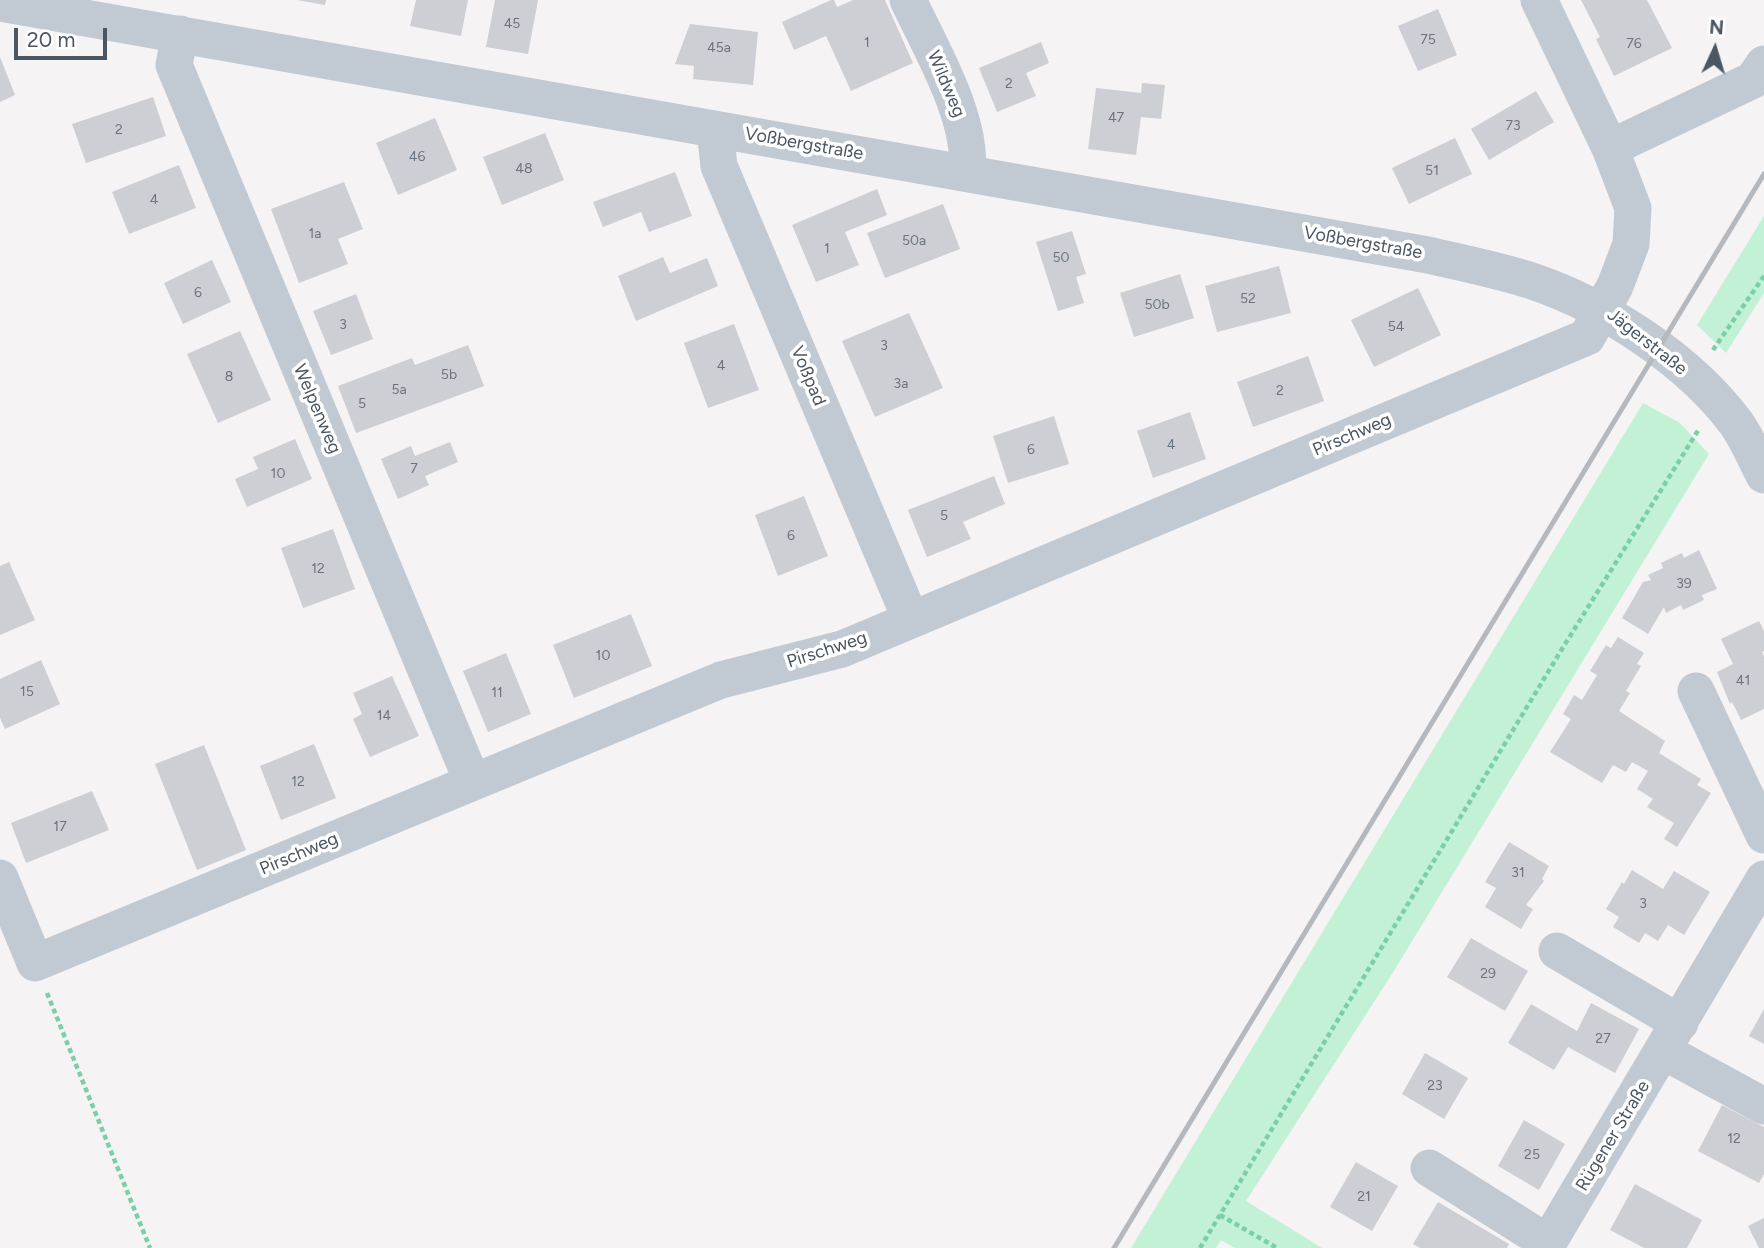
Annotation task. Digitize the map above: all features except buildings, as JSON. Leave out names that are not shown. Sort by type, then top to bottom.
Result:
[{"type":"street","name":"Wildweg","points":[[908,0],[961,116],[969,153],[967,172]]},
{"type":"street","name":"Jägerstraße","points":[[1539,0],[1610,148],[1633,208],[1631,244],[1615,286],[1602,310],[1658,349],[1724,408],[1738,425],[1764,475]]},
{"type":"street","name":"Voßbergstraße","points":[[0,2],[1428,254],[1532,281],[1602,310]]},
{"type":"street","name":"Welpenweg","points":[[180,34],[174,65],[472,782]]},
{"type":"street","points":[[1610,148],[1753,80],[1764,64]]},
{"type":"street","name":"Voßpad","points":[[715,129],[719,166],[911,620]]},
{"type":"street","name":"Pirschweg","points":[[35,963],[721,680],[842,649],[1587,337],[1602,310]]},
{"type":"street","points":[[1696,691],[1764,835]]},
{"type":"street","points":[[0,878],[35,963]]},
{"type":"street","name":"Rügener Straße","points":[[1547,1245],[1764,879]]},
{"type":"street","points":[[1557,951],[1764,1106]]},
{"type":"street","points":[[1429,1168],[1547,1245]]},
{"type":"path","points":[[1713,360],[1712,352],[1764,276]]},
{"type":"path","points":[[1200,1248],[1614,566],[1702,425],[1724,408]]},
{"type":"path","points":[[35,963],[150,1248]]},
{"type":"path","points":[[1220,1215],[1277,1248]]},
{"type":"green space","points":[[1764,216],[1764,293],[1726,353],[1697,325]]},
{"type":"green space","points":[[1643,403],[1680,423],[1709,454],[1392,974],[1246,1201],[1322,1248],[1235,1248],[1221,1240],[1216,1248],[1131,1248]]},
{"type":"railway","points":[[1114,1248],[1764,174]]}]
